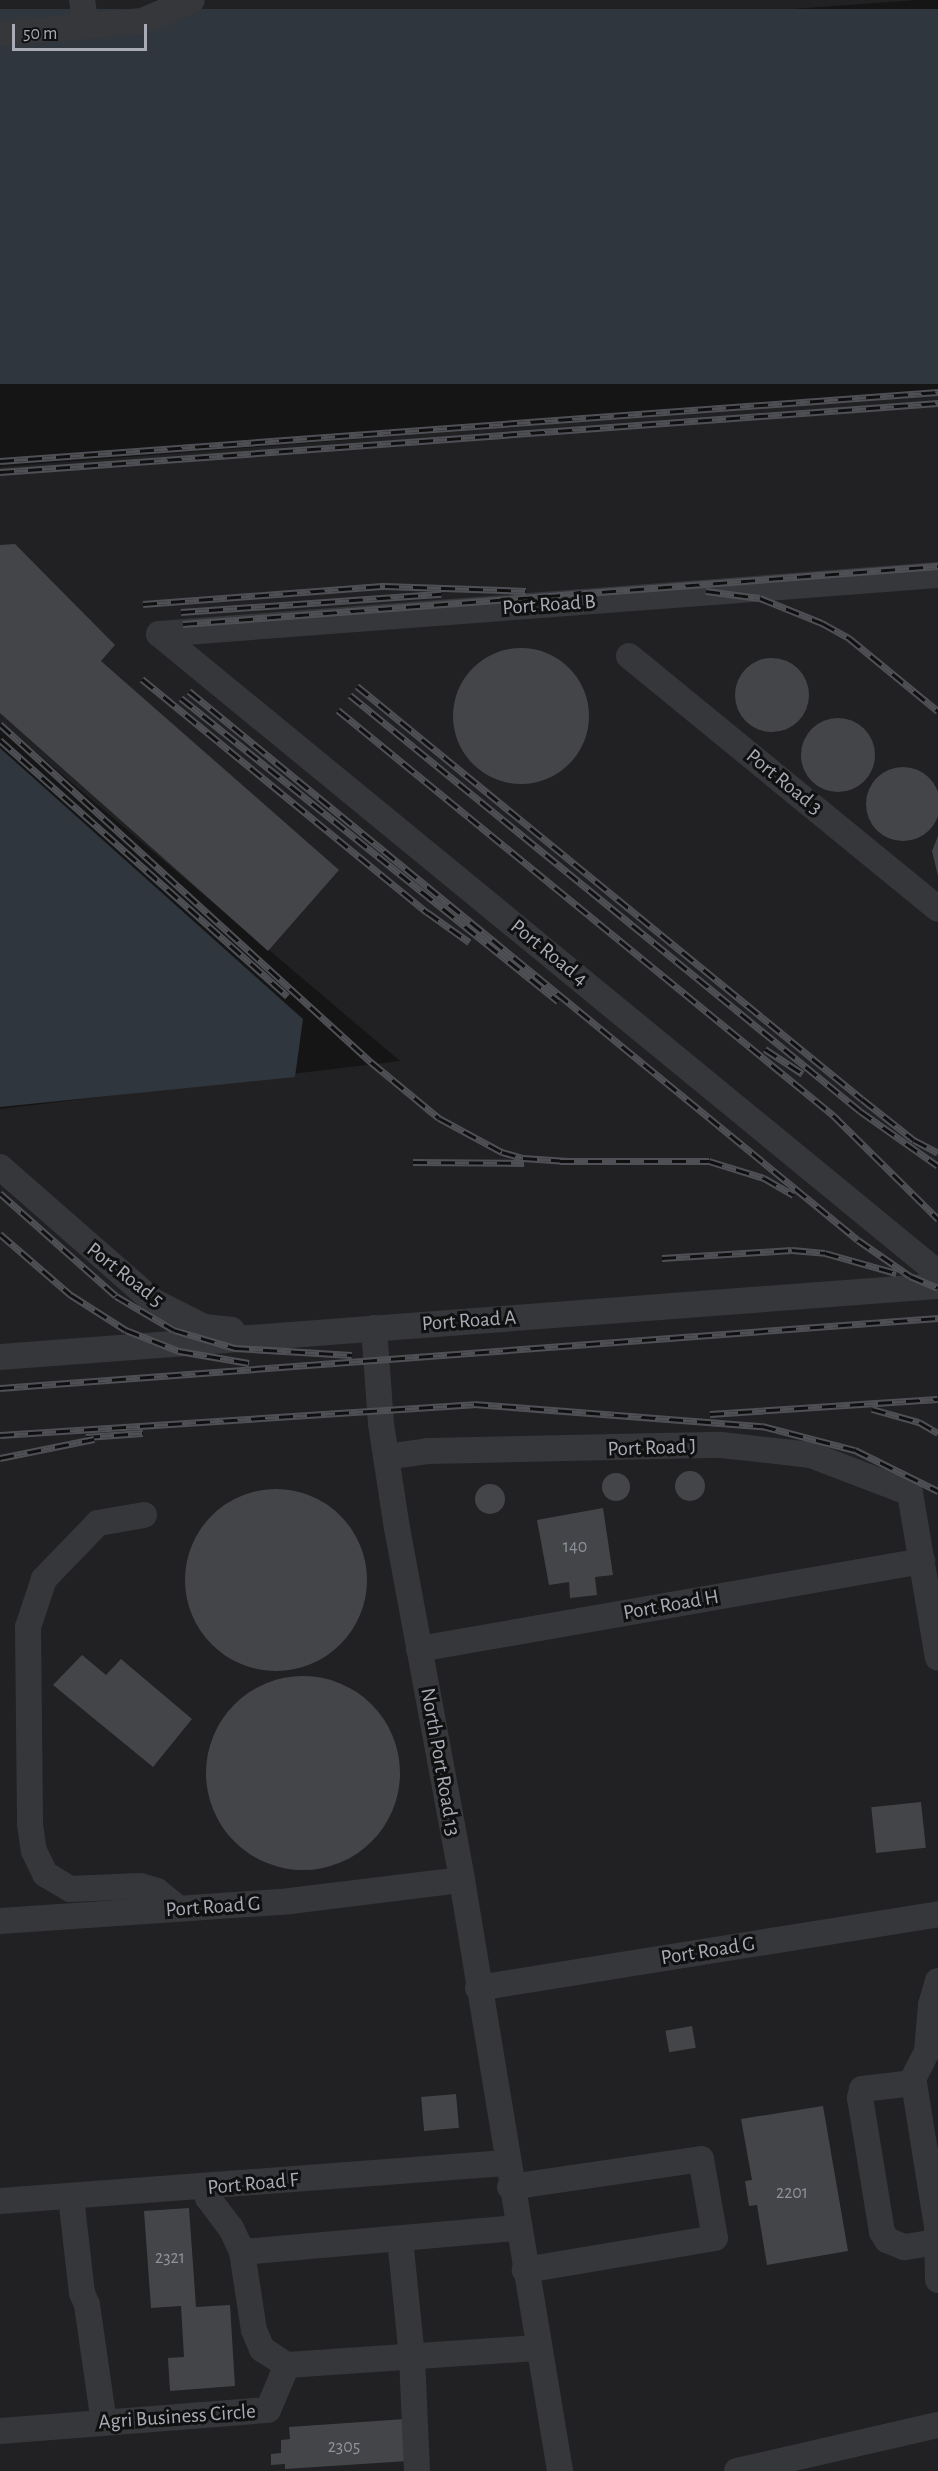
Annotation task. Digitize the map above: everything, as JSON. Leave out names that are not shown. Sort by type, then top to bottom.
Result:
[{"type":"street","points":[[82,0],[86,26]]},
{"type":"street","points":[[0,34],[142,21],[192,0]]},
{"type":"street","name":"Port Road B","points":[[159,634],[938,575]]},
{"type":"street","name":"Port Road 4","points":[[159,634],[938,1274]]},
{"type":"street","name":"Port Road 3","points":[[628,656],[938,909]]},
{"type":"street","name":"Port Road 5","points":[[0,1167],[153,1301],[204,1327],[273,1336]]},
{"type":"street","name":"Port Road A","points":[[0,1357],[938,1286]]},
{"type":"street","name":"North Port Road 13","points":[[374,1329],[386,1457],[462,1881],[508,2175]]},
{"type":"street","name":"Port Road J","points":[[386,1457],[428,1451],[722,1445],[811,1455],[910,1493],[922,1561]]},
{"type":"street","points":[[144,1515],[99,1523],[44,1579],[28,1627],[30,1824],[34,1851],[45,1874],[70,1889],[140,1886],[157,1891],[179,1909]]},
{"type":"street","points":[[922,1561],[938,1658]]},
{"type":"street","name":"Port Road H","points":[[419,1649],[922,1561]]},
{"type":"street","name":"Port Road G","points":[[0,1921],[290,1901],[462,1881]]},
{"type":"street","name":"Port Road G","points":[[478,1988],[938,1914]]},
{"type":"street","points":[[938,1981],[931,2005],[927,2051],[912,2081],[937,2241],[938,2280]]},
{"type":"street","points":[[912,2081],[862,2089],[860,2098],[882,2232],[887,2240],[903,2247],[937,2241]]},
{"type":"street","name":"Port Road F","points":[[0,2201],[206,2188],[508,2175],[701,2159],[715,2238],[525,2270]]},
{"type":"street","points":[[508,2175],[560,2471]]},
{"type":"street","points":[[206,2188],[208,2198],[231,2228],[242,2252],[254,2330],[262,2349],[287,2365],[538,2348]]},
{"type":"street","points":[[71,2197],[82,2293],[87,2305],[104,2423]]},
{"type":"street","points":[[242,2252],[517,2228]]},
{"type":"street","points":[[400,2238],[412,2357],[417,2471]]},
{"type":"street","name":"Agri Business Circle","points":[[0,2431],[268,2410],[287,2365]]},
{"type":"street","points":[[737,2471],[938,2425]]},
{"type":"shaded area","points":[[0,0],[917,0],[0,67]]},
{"type":"shaded area","points":[[0,9],[938,9],[938,384],[0,384]]},
{"type":"shaded area","points":[[938,394],[938,2471],[0,2471],[0,1109],[400,1061],[0,722],[0,467]]},
{"type":"shaded area","points":[[0,748],[303,1019],[295,1077],[0,1107]]},
{"type":"building","points":[[15,544],[115,645],[101,661],[339,870],[268,951],[0,713],[0,545]]},
{"type":"building","points":[[521,648],[547,653],[559,659],[569,668],[578,678],[584,690],[589,716],[584,742],[578,754],[569,764],[559,773],[547,779],[521,784],[495,779],[483,773],[473,764],[464,754],[458,742],[453,716],[458,690],[464,678],[473,668],[483,659],[495,653]]},
{"type":"building","points":[[772,658],[786,661],[798,669],[806,681],[809,695],[806,709],[798,721],[786,729],[772,732],[758,729],[746,721],[738,709],[735,695],[738,681],[746,669],[758,661]]},
{"type":"building","points":[[838,718],[852,721],[864,729],[872,741],[875,755],[872,769],[864,781],[852,789],[838,792],[824,789],[812,781],[804,769],[801,755],[804,741],[812,729],[824,721]]},
{"type":"building","points":[[903,767],[917,770],[929,778],[937,790],[940,804],[937,818],[929,830],[917,838],[903,841],[889,838],[877,830],[869,818],[866,804],[869,790],[877,778],[889,770]]},
{"type":"building","points":[[938,836],[938,876],[932,851]]},
{"type":"building","points":[[690,1471],[700,1476],[705,1486],[700,1496],[690,1501],[680,1496],[675,1486],[680,1476]]},
{"type":"building","points":[[616,1473],[626,1477],[630,1487],[626,1497],[616,1501],[606,1497],[602,1487],[606,1477]]},
{"type":"building","points":[[490,1484],[496,1485],[504,1493],[504,1505],[496,1513],[490,1514],[484,1513],[476,1505],[475,1499],[476,1493],[484,1485]]},
{"type":"building","points":[[276,1489],[311,1496],[327,1504],[340,1516],[352,1529],[360,1545],[367,1580],[360,1615],[352,1631],[340,1644],[327,1656],[311,1664],[276,1671],[241,1664],[225,1656],[212,1644],[200,1631],[192,1615],[185,1580],[192,1545],[200,1529],[212,1516],[225,1504],[241,1496]]},
{"type":"building","points":[[603,1508],[613,1575],[595,1577],[597,1595],[570,1598],[569,1582],[549,1585],[537,1520]]},
{"type":"building","points":[[82,1655],[106,1675],[121,1659],[192,1719],[153,1767],[53,1685]]},
{"type":"building","points":[[303,1676],[322,1678],[349,1688],[364,1698],[378,1712],[392,1736],[398,1754],[400,1773],[398,1792],[388,1819],[378,1834],[364,1848],[340,1862],[322,1868],[303,1870],[284,1868],[257,1858],[242,1848],[228,1834],[214,1810],[208,1792],[206,1773],[208,1754],[218,1727],[228,1712],[242,1698],[266,1684],[284,1678]]},
{"type":"building","points":[[921,1802],[926,1848],[876,1853],[871,1807]]},
{"type":"building","points":[[692,2026],[696,2048],[669,2052],[665,2031]]},
{"type":"building","points":[[456,2094],[459,2128],[424,2131],[421,2097]]},
{"type":"building","points":[[823,2106],[848,2251],[767,2265],[757,2205],[749,2206],[745,2181],[752,2180],[741,2119]]},
{"type":"building","points":[[189,2208],[196,2307],[230,2305],[235,2386],[170,2391],[168,2358],[184,2357],[181,2306],[151,2308],[144,2211]]},
{"type":"building","points":[[405,2419],[408,2461],[285,2469],[285,2464],[271,2465],[271,2454],[281,2453],[281,2440],[290,2439],[289,2427]]},
{"type":"railway","points":[[0,461],[938,392]]},
{"type":"railway","points":[[0,472],[938,403]]},
{"type":"railway","points":[[183,624],[938,566]]},
{"type":"railway","points":[[143,604],[385,586],[526,591]]},
{"type":"railway","points":[[706,591],[760,598],[822,623],[849,638],[938,711]]},
{"type":"railway","points":[[181,612],[441,594]]},
{"type":"railway","points":[[142,679],[427,912],[469,942]]},
{"type":"railway","points":[[357,686],[862,1099],[914,1140],[938,1153]]},
{"type":"railway","points":[[189,691],[858,1240],[910,1276],[938,1288]]},
{"type":"railway","points":[[350,695],[860,1111],[938,1166]]},
{"type":"railway","points":[[181,698],[558,1001]]},
{"type":"railway","points":[[338,710],[833,1115],[938,1219]]},
{"type":"railway","points":[[0,724],[371,1062],[439,1118],[502,1152],[523,1158],[568,1161]]},
{"type":"railway","points":[[0,740],[287,996]]},
{"type":"railway","points":[[765,1049],[803,1074]]},
{"type":"railway","points":[[560,1161],[709,1161],[764,1178],[793,1195]]},
{"type":"railway","points":[[413,1162],[524,1163]]},
{"type":"railway","points":[[0,1193],[116,1296],[174,1330],[235,1348],[352,1355]]},
{"type":"railway","points":[[0,1234],[71,1295],[126,1330],[179,1351],[249,1363]]},
{"type":"railway","points":[[662,1258],[792,1250],[825,1253],[896,1273]]},
{"type":"railway","points":[[0,1388],[938,1318]]},
{"type":"railway","points":[[710,1414],[938,1399]]},
{"type":"railway","points":[[0,1435],[474,1404],[762,1426],[855,1450],[938,1491]]},
{"type":"railway","points":[[872,1409],[919,1422],[938,1433]]},
{"type":"railway","points":[[86,1437],[143,1433]]},
{"type":"railway","points":[[0,1458],[94,1439]]}]
